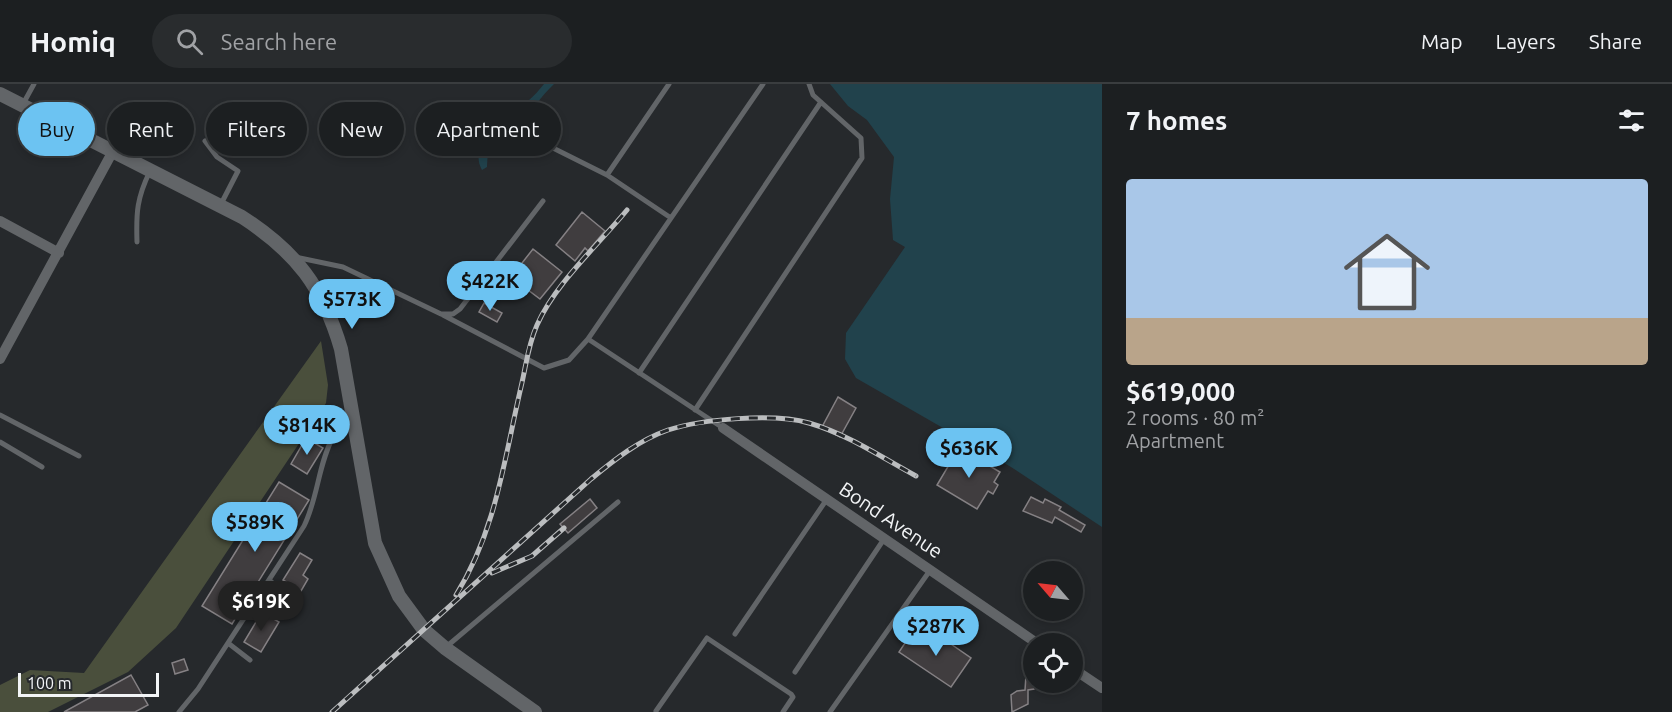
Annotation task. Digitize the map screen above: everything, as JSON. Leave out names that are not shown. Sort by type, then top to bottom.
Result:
[{"type":"street","points":[[0,94],[18,103]]},
{"type":"street","points":[[0,359],[4,341],[59,253],[110,156]]},
{"type":"street","points":[[123,156],[220,206],[272,236],[293,256],[322,297],[341,349],[375,543],[384,568],[408,610],[424,630],[445,648],[535,712]]},
{"type":"street","points":[[0,221],[59,253]]},
{"type":"street","name":"Bond Avenue","points":[[723,428],[1023,633]]},
{"type":"street","points":[[1083,675],[1102,688]]},
{"type":"lane","points":[[25,102],[34,84]]},
{"type":"lane","points":[[607,175],[669,84]]},
{"type":"lane","points":[[293,256],[343,267],[441,314],[544,368],[569,360],[588,339],[763,84]]},
{"type":"lane","points":[[695,410],[862,159],[861,138],[813,95],[809,84]]},
{"type":"lane","points":[[639,373],[821,102]]},
{"type":"lane","points":[[204,141],[217,157],[238,171],[220,206]]},
{"type":"lane","points":[[561,152],[607,175],[671,218]]},
{"type":"lane","points":[[137,242],[136,206],[150,170]]},
{"type":"lane","points":[[441,314],[453,314],[459,309],[543,201]]},
{"type":"lane","points":[[588,339],[723,428]]},
{"type":"lane","points":[[179,712],[260,595],[312,510],[325,457],[333,436],[351,413]]},
{"type":"lane","points":[[0,414],[79,456]]},
{"type":"lane","points":[[0,442],[42,467]]},
{"type":"lane","points":[[735,634],[827,499]]},
{"type":"lane","points":[[445,648],[618,502]]},
{"type":"lane","points":[[795,672],[885,537]]},
{"type":"lane","points":[[830,712],[931,569]]},
{"type":"lane","points":[[260,595],[287,613],[297,610],[298,605],[295,600],[269,580]]},
{"type":"lane","points":[[657,712],[707,638],[791,694],[793,697],[783,712]]},
{"type":"lane","points":[[228,643],[250,660]]},
{"type":"green space","points":[[321,341],[328,385],[326,403],[176,628],[128,672],[48,712],[0,712],[0,685],[30,670],[84,673]]},
{"type":"water","points":[[544,84],[554,84],[538,102],[526,102]]},
{"type":"water","points":[[830,84],[1102,84],[1102,527],[1011,467],[856,378],[845,359],[846,333],[905,247],[893,240],[890,199],[894,157],[867,120],[848,106]]},
{"type":"water","points":[[479,156],[488,156],[487,167],[482,170]]},
{"type":"building","points":[[582,212],[605,231],[588,251],[585,248],[575,261],[556,245]]},
{"type":"building","points":[[533,249],[562,272],[540,299],[511,277]]},
{"type":"building","points":[[484,303],[502,313],[497,322],[479,312]]},
{"type":"building","points":[[838,397],[856,408],[840,437],[822,427]]},
{"type":"building","points":[[306,438],[323,448],[307,474],[291,464]]},
{"type":"building","points":[[959,448],[1000,472],[994,482],[998,485],[993,494],[988,491],[977,509],[937,485]]},
{"type":"building","points":[[279,482],[309,500],[232,624],[202,606]]},
{"type":"building","points":[[1031,497],[1043,503],[1045,499],[1061,507],[1059,510],[1085,525],[1081,532],[1055,517],[1052,523],[1023,511]]},
{"type":"building","points":[[590,499],[597,508],[568,533],[560,524]]},
{"type":"building","points":[[300,553],[312,560],[303,575],[308,579],[301,591],[283,580]]},
{"type":"building","points":[[262,612],[279,622],[261,652],[244,642]]},
{"type":"building","points":[[932,631],[971,658],[951,687],[899,652],[911,634],[924,643]]},
{"type":"building","points":[[184,659],[188,670],[175,674],[172,663]]},
{"type":"building","points":[[131,675],[148,705],[135,712],[64,712]]},
{"type":"building","points":[[1023,690],[1023,693],[1028,693],[1028,704],[1012,712],[1011,695]]},
{"type":"railway","points":[[456,595],[470,571],[490,520],[504,468],[529,348],[537,325],[566,280],[627,210]]},
{"type":"railway","points":[[332,712],[591,479],[627,451],[657,434],[682,426],[718,420],[758,418],[794,420],[837,433],[916,476]]},
{"type":"railway","points":[[492,573],[532,556],[564,528]]}]
